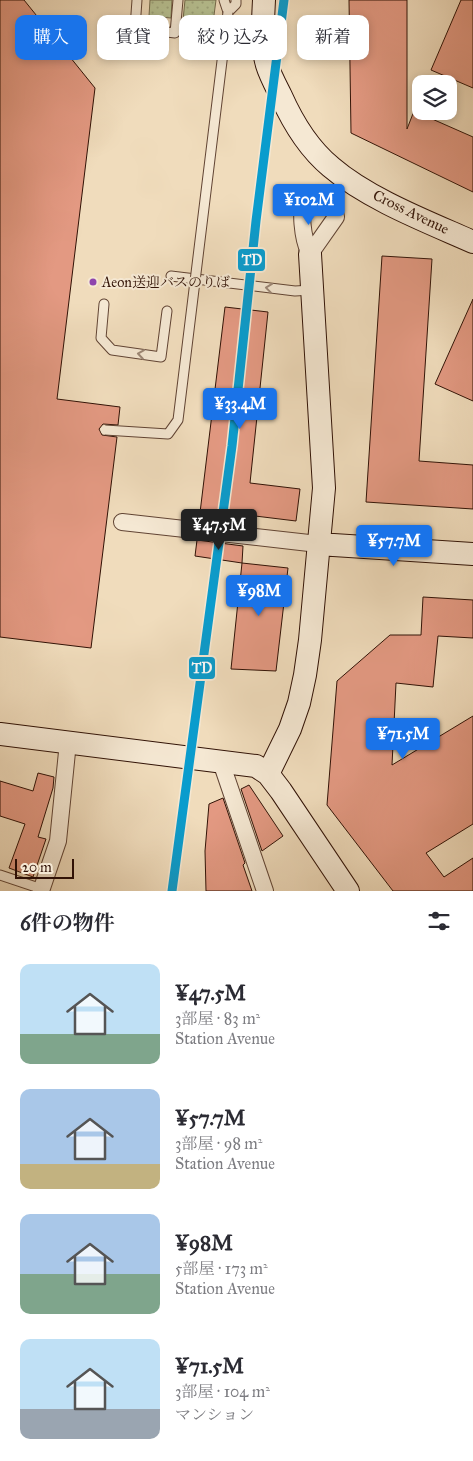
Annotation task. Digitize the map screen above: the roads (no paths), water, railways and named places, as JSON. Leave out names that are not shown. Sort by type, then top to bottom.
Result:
[{"type":"street","name":"Cross Avenue","points":[[264,0],[263,41],[267,65],[289,115],[301,134],[331,167],[355,184],[421,219],[473,242]]},
{"type":"street","points":[[268,774],[287,735],[299,703],[310,640],[324,488],[310,254]]},
{"type":"street","points":[[122,522],[318,544],[473,554]]},
{"type":"street","points":[[0,734],[256,766],[268,774],[348,891]]},
{"type":"street","points":[[42,890],[58,841],[68,742]]},
{"type":"street","points":[[221,762],[265,891]]},
{"type":"lane","points":[[137,0],[135,28],[175,33],[178,0]]},
{"type":"lane","points":[[136,13],[142,0]]},
{"type":"lane","points":[[105,430],[168,434],[178,420],[228,12],[224,0]]},
{"type":"lane","points":[[228,12],[236,4],[236,0]]},
{"type":"lane","points":[[171,276],[295,291],[312,290]]},
{"type":"lane","points":[[104,304],[100,338],[112,350],[161,357],[167,311]]},
{"type":"lane","points":[[0,875],[42,890]]},
{"type":"place","name":"Aeon送迎バスのりば","points":[[93,282]]}]
